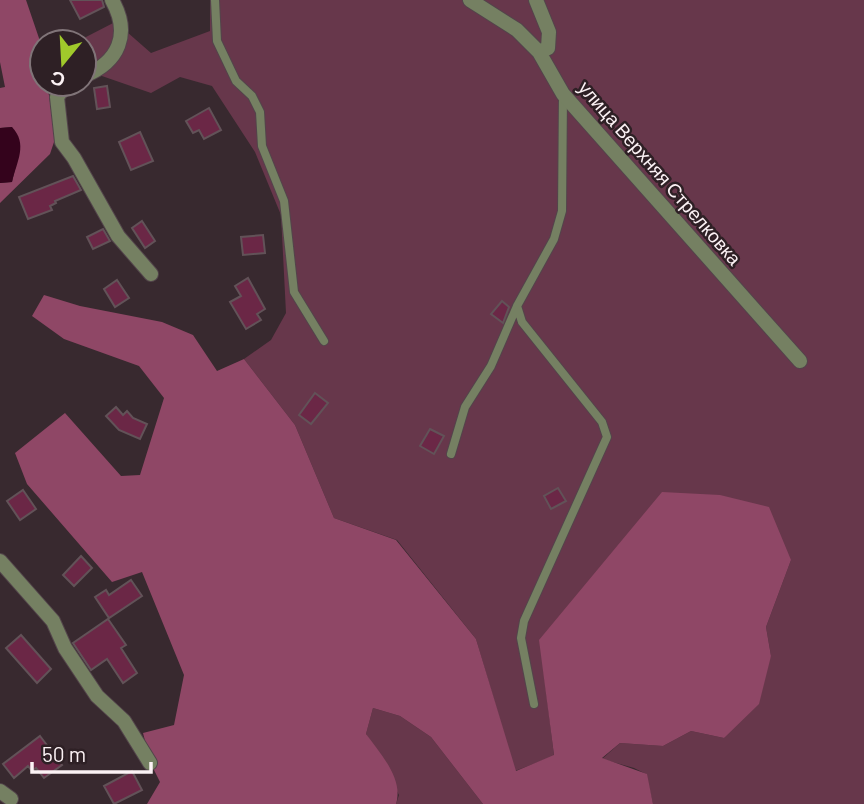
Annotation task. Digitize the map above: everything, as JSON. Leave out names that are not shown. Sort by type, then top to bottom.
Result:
[{"type":"street","points":[[98,70],[109,62],[117,48],[121,29],[119,14],[112,0]]},
{"type":"street","name":"улица Верхняя Стрелковка","points":[[470,0],[517,30],[539,52],[563,94],[800,360]]},
{"type":"street","points":[[536,0],[549,32],[548,48],[539,52]]},
{"type":"street","points":[[57,98],[62,142],[74,158],[118,236],[151,274]]},
{"type":"street","points":[[0,561],[53,621],[65,648],[97,696],[124,721],[150,763]]},
{"type":"lane","points":[[215,0],[218,41],[236,81],[252,96],[260,112],[262,146],[284,201],[294,292],[324,341]]},
{"type":"lane","points":[[451,454],[465,407],[491,366],[517,306],[554,239],[562,211],[563,94]]},
{"type":"lane","points":[[517,306],[522,322],[602,422],[607,437],[524,621],[521,638],[534,704]]},
{"type":"shaded area","points":[[0,0],[26,0],[36,28],[28,28],[28,98],[49,98],[55,139],[50,154],[0,203],[0,183],[12,182],[16,165],[12,127],[0,128],[0,88],[5,87],[0,62]]},
{"type":"shaded area","points":[[210,0],[864,0],[864,804],[653,804],[646,774],[602,759],[620,743],[663,746],[691,731],[724,738],[771,656],[766,627],[791,560],[540,640],[554,756],[515,771],[476,639],[397,540],[334,518],[295,425],[244,359],[271,340],[286,313],[281,215],[255,152],[212,86],[180,77],[151,93],[99,75],[117,61],[127,32],[151,53],[210,31]]},
{"type":"shaded area","points":[[117,21],[113,46],[98,63],[98,31]]},
{"type":"shaded area","points":[[12,127],[19,140],[18,160],[12,182],[0,183],[0,128]]},
{"type":"shaded area","points":[[44,295],[80,306],[162,322],[193,335],[217,371],[244,359],[295,425],[334,518],[396,540],[476,639],[516,771],[554,755],[539,640],[662,492],[720,495],[769,507],[791,560],[766,627],[771,656],[759,704],[724,738],[691,731],[663,746],[620,743],[602,758],[647,774],[653,804],[483,804],[431,737],[400,716],[373,708],[366,734],[394,776],[398,795],[396,804],[147,804],[160,782],[151,764],[143,733],[174,725],[184,675],[142,572],[112,582],[27,484],[15,453],[65,413],[121,476],[140,475],[164,398],[139,366],[64,339],[32,316]]},
{"type":"shaded area","points":[[373,708],[400,716],[431,737],[483,804],[396,804],[399,795],[366,734]]},
{"type":"building","points":[[70,0],[102,0],[104,7],[80,19]]},
{"type":"building","points":[[107,86],[110,107],[97,109],[98,87]]},
{"type":"building","points":[[209,108],[221,130],[204,139],[199,130],[193,133],[186,121]]},
{"type":"building","points":[[140,132],[153,161],[131,170],[119,142]]},
{"type":"building","points":[[73,176],[81,190],[55,201],[56,203],[50,206],[52,210],[28,219],[19,197]]},
{"type":"building","points":[[142,221],[155,241],[145,248],[132,228]]},
{"type":"building","points":[[103,229],[110,241],[93,249],[87,237]]},
{"type":"building","points":[[263,235],[265,253],[243,255],[241,237]]},
{"type":"building","points":[[248,278],[265,309],[257,314],[261,320],[246,329],[230,302],[241,296],[235,286]]},
{"type":"building","points":[[117,280],[129,298],[115,307],[104,289]]},
{"type":"building","points":[[502,301],[509,307],[503,323],[491,314]]},
{"type":"building","points":[[315,393],[328,403],[311,424],[299,415]]},
{"type":"building","points":[[116,407],[123,415],[127,411],[133,418],[147,424],[140,439],[119,430],[106,416]]},
{"type":"building","points":[[430,429],[444,436],[434,454],[420,446]]},
{"type":"building","points":[[558,488],[566,501],[551,509],[544,496]]},
{"type":"building","points":[[23,490],[36,509],[20,520],[7,501]]},
{"type":"building","points":[[81,556],[92,568],[74,586],[63,575]]},
{"type":"building","points":[[131,580],[142,596],[109,618],[95,597],[106,590],[109,595]]},
{"type":"building","points":[[108,619],[126,645],[121,648],[137,673],[123,683],[107,659],[91,670],[73,643]]},
{"type":"building","points":[[21,635],[51,669],[37,683],[6,648]]},
{"type":"building","points":[[40,736],[62,765],[44,778],[36,768],[32,771],[28,766],[14,778],[3,764]]},
{"type":"building","points":[[132,771],[142,790],[114,804],[104,786]]}]
